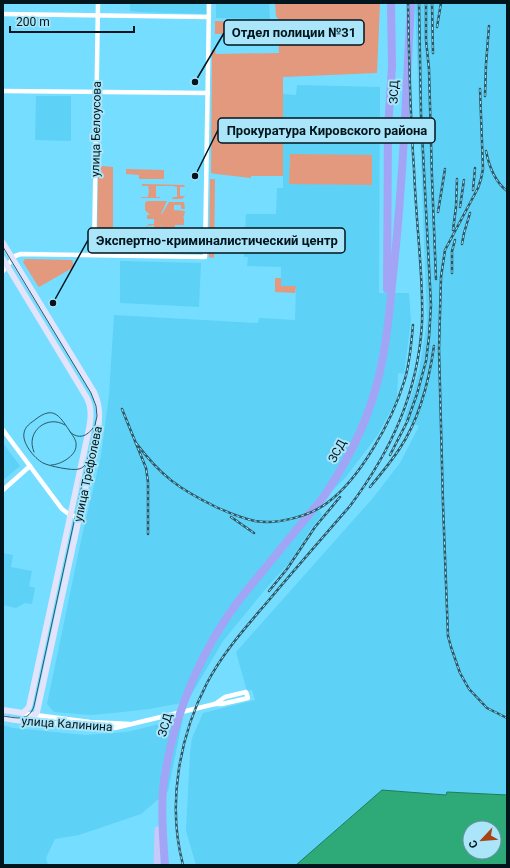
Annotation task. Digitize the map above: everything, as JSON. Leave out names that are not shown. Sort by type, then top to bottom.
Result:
[{"type":"highway","name":"ЗСД","points":[[158,865],[159,789],[165,752],[181,698],[197,661],[219,622],[236,597],[329,480],[352,436],[373,381],[380,347],[387,288],[388,128],[392,66],[391,3]]},
{"type":"highway","name":"ЗСД","points":[[165,865],[162,812],[163,789],[172,743],[183,705],[192,682],[207,650],[239,600],[313,510],[333,482],[358,437],[374,395],[384,354],[389,321],[399,219],[411,3]]},
{"type":"main road","name":"улица Трефолева","points":[[3,243],[91,387],[100,412],[99,425],[78,517],[28,713]]},
{"type":"main road","name":"улица Трефолева","points":[[3,259],[5,268],[91,408],[90,422],[28,713]]},
{"type":"main road","name":"улица Калинина","points":[[3,710],[28,713]]},
{"type":"main road","points":[[24,721],[28,713]]},
{"type":"main road","name":"улица Калинина","points":[[3,718],[24,721]]},
{"type":"main road","points":[[162,812],[169,865]]},
{"type":"street","name":"улица Белоусова","points":[[94,254],[98,3]]},
{"type":"street","points":[[5,268],[15,256],[20,254],[205,257],[209,3]]},
{"type":"street","points":[[3,14],[209,17]]},
{"type":"street","points":[[3,91],[208,93]]},
{"type":"street","points":[[3,430],[62,509],[70,516],[78,517]]},
{"type":"street","points":[[3,490],[30,466]]},
{"type":"street","name":"улица Калинина","points":[[24,721],[115,728],[215,704],[222,704],[248,698],[246,692],[225,697],[215,704]]},
{"type":"street","points":[[28,713],[38,722]]},
{"type":"street","name":"улица Калинина","points":[[28,713],[90,722],[130,724]]},
{"type":"shaded area","points":[[130,3],[206,3],[207,14],[130,11]]},
{"type":"shaded area","points":[[216,3],[269,3],[270,19],[216,18]]},
{"type":"shaded area","points":[[275,3],[380,3],[377,73],[283,77],[283,176],[251,176],[251,178],[211,173],[212,50],[215,50],[216,54],[279,53],[278,33],[215,34],[215,21],[281,23],[276,16]]},
{"type":"shaded area","points":[[415,3],[507,3],[507,795],[447,792],[446,795],[382,790],[296,865],[196,865],[186,831],[192,738],[203,713],[255,700],[252,690],[247,691],[236,652],[372,499],[400,463],[419,426],[404,420],[419,371],[427,322]]},
{"type":"shaded area","points":[[297,85],[380,87],[379,293],[409,293],[411,320],[404,374],[398,373],[397,399],[377,436],[345,478],[316,504],[322,515],[312,527],[289,563],[223,641],[187,702],[149,709],[91,715],[54,712],[47,704],[82,536],[101,456],[109,395],[114,315],[258,323],[259,318],[295,320],[296,286],[281,286],[281,267],[247,266],[248,257],[244,257],[246,214],[276,214],[277,188],[283,188],[283,94],[296,95]]},
{"type":"shaded area","points":[[36,96],[71,96],[71,141],[35,140]]},
{"type":"shaded area","points":[[290,154],[372,155],[372,185],[289,184]]},
{"type":"shaded area","points":[[102,166],[113,167],[113,250],[97,250],[98,170]]},
{"type":"shaded area","points":[[126,169],[164,170],[164,179],[139,179],[139,175],[126,174]]},
{"type":"shaded area","points":[[210,179],[215,179],[214,258],[209,257]]},
{"type":"shaded area","points":[[142,184],[184,185],[185,187],[180,187],[180,196],[185,196],[182,199],[172,199],[173,197],[177,197],[177,187],[156,186],[156,197],[160,198],[141,198],[148,197],[149,191],[148,186],[142,186]]},
{"type":"shaded area","points":[[147,201],[167,201],[161,214],[169,202],[184,202],[185,209],[181,209],[181,205],[174,205],[174,210],[185,211],[183,217],[184,225],[175,225],[175,230],[181,231],[181,227],[184,228],[183,233],[164,234],[164,232],[162,232],[161,222],[161,232],[154,234],[154,225],[147,226],[149,224],[154,224],[154,219],[147,219],[147,215],[150,215],[145,210],[145,203]]},
{"type":"shaded area","points":[[25,259],[72,260],[74,267],[39,287],[23,262]]},
{"type":"shaded area","points":[[120,261],[201,263],[199,307],[120,303]]},
{"type":"shaded area","points":[[275,278],[281,278],[281,286],[296,286],[295,293],[275,292]]},
{"type":"shaded area","points":[[3,443],[20,466],[3,480]]},
{"type":"shaded area","points":[[3,553],[13,555],[11,567],[32,571],[29,586],[35,588],[32,604],[25,603],[16,608],[3,605]]},
{"type":"shaded area","points":[[183,718],[168,791],[141,814],[79,835],[55,839],[46,858],[48,865],[3,865],[3,725],[13,728],[85,735],[127,732]]},
{"type":"shaded area","points":[[382,790],[446,795],[447,792],[507,795],[507,865],[296,865]]},
{"type":"tram line","points":[[3,247],[91,393],[96,406],[97,416],[34,706],[32,711],[26,717],[18,718],[3,716]]},
{"type":"tram line","points":[[51,465],[55,465],[67,459],[75,450],[76,444],[73,436],[59,416],[47,413],[30,423],[24,433],[27,446],[33,454],[43,463],[66,469],[79,469],[88,462]]},
{"type":"tram line","points":[[34,452],[32,445],[33,438],[39,427],[45,423],[51,422],[58,422],[65,425]]},
{"type":"tram line","points":[[70,432],[77,436],[83,436],[93,428]]},
{"type":"railway","points":[[183,865],[178,842],[176,795],[178,772],[183,748],[197,704],[213,672],[236,640],[350,506],[365,485],[390,442],[400,420],[415,373],[422,323],[422,304],[415,197],[409,65],[408,3]]},
{"type":"railway","points":[[390,455],[407,422],[417,394],[426,361],[429,337],[431,305],[421,114],[419,3]]},
{"type":"railway","points":[[426,3],[426,40],[429,69],[436,279]]},
{"type":"railway","points":[[432,3],[433,53]]},
{"type":"railway","points":[[437,27],[441,3]]},
{"type":"railway","points":[[485,96],[489,26]]},
{"type":"railway","points":[[480,89],[483,169],[481,179],[478,188],[445,250],[441,277],[439,349],[448,636],[460,673],[469,689],[487,708],[507,718]]},
{"type":"railway","points":[[486,151],[495,178],[507,191]]},
{"type":"railway","points":[[473,190],[475,168]]},
{"type":"railway","points":[[438,212],[445,169]]},
{"type":"railway","points":[[453,230],[457,179]]},
{"type":"railway","points":[[460,207],[464,180]]},
{"type":"railway","points":[[462,244],[470,213]]},
{"type":"railway","points":[[452,273],[452,251],[455,240]]},
{"type":"railway","points":[[136,443],[154,464],[181,488],[216,507],[240,517],[255,521],[273,522],[312,512],[320,508],[339,493],[363,464],[383,431],[399,397],[408,368],[413,325]]},
{"type":"railway","points":[[370,487],[397,453],[413,424],[423,399],[434,346]]},
{"type":"railway","points":[[122,409],[146,468],[148,482],[148,534]]},
{"type":"railway","points":[[269,591],[287,569],[315,527],[340,497]]},
{"type":"railway","points":[[231,517],[254,533]]},
{"type":"place","name":"Отдел полиции №31","points":[[195,82]]},
{"type":"place","name":"Прокуратура Кировского района","points":[[195,176]]},
{"type":"place","name":"Экспертно-криминалистический центр","points":[[53,303]]}]
